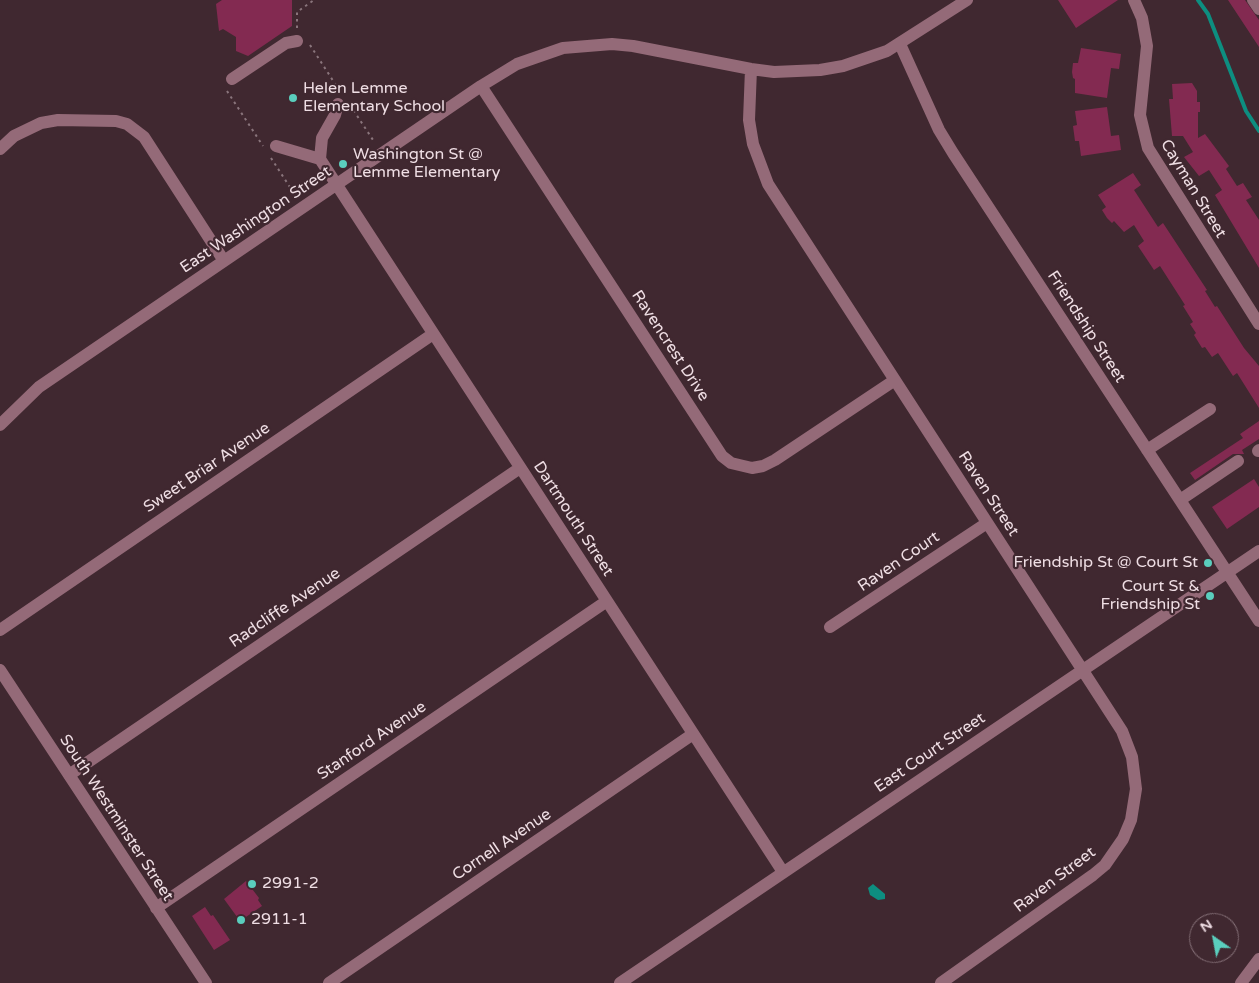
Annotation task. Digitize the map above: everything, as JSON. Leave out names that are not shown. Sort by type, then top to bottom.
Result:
[{"type":"street","name":"East Washington Street","points":[[0,424],[39,388],[336,184],[516,64],[543,54],[584,45],[633,46],[774,72],[820,70],[865,59],[900,44],[968,0]]},
{"type":"street","name":"Cayman Street","points":[[1134,0],[1142,18],[1147,46],[1140,115],[1148,148],[1156,164],[1259,324]]},
{"type":"street","points":[[1253,0],[1259,9]]},
{"type":"street","points":[[232,79],[286,43],[303,39]]},
{"type":"street","name":"Friendship Street","points":[[900,44],[939,130],[953,153],[1259,621]]},
{"type":"street","name":"Raven Street","points":[[751,69],[749,120],[753,144],[768,184],[1122,731],[1132,757],[1135,772],[1135,804],[1123,839],[1105,865],[941,983]]},
{"type":"street","name":"Ravencrest Drive","points":[[481,86],[722,456],[731,462],[752,468],[763,466],[775,460],[895,380]]},
{"type":"street","points":[[270,149],[320,159],[322,138],[335,116],[338,104]]},
{"type":"street","points":[[0,150],[14,136],[41,123],[58,120],[116,120],[127,124],[144,137],[224,261]]},
{"type":"street","name":"Dartmouth Street","points":[[320,159],[783,872]]},
{"type":"street","name":"Sweet Briar Avenue","points":[[0,630],[433,334]]},
{"type":"street","points":[[1147,450],[1210,409]]},
{"type":"street","points":[[1180,500],[1238,461]]},
{"type":"street","name":"Radcliffe Avenue","points":[[69,775],[520,468]]},
{"type":"street","name":"Raven Court","points":[[830,628],[987,523]]},
{"type":"street","name":"East Court Street","points":[[620,983],[1259,551]]},
{"type":"street","name":"Stanford Avenue","points":[[156,908],[607,601]]},
{"type":"street","name":"South Westminster Street","points":[[0,670],[206,983]]},
{"type":"street","name":"Cornell Avenue","points":[[329,983],[693,734]]},
{"type":"street","points":[[1241,983],[1259,959]]},
{"type":"path","points":[[314,0],[297,12],[297,26],[303,39],[376,145]]},
{"type":"path","points":[[297,26],[303,39]]},
{"type":"path","points":[[232,79],[223,85],[270,149],[298,199]]},
{"type":"shaded area","points":[[873,884],[885,894],[885,899],[878,900],[870,895],[868,888]]},
{"type":"building","points":[[222,0],[292,0],[292,26],[248,56],[236,51],[236,37],[223,29],[219,31],[216,4]]},
{"type":"building","points":[[1058,0],[1118,0],[1076,28]]},
{"type":"building","points":[[1228,0],[1245,0],[1259,20],[1259,47]]},
{"type":"building","points":[[1081,48],[1121,54],[1119,69],[1111,68],[1107,98],[1075,93],[1075,79],[1072,72],[1073,63],[1078,63]]},
{"type":"building","points":[[1192,83],[1197,91],[1197,102],[1200,102],[1198,138],[1205,134],[1229,166],[1226,169],[1237,186],[1243,183],[1252,197],[1246,200],[1259,220],[1259,268],[1215,195],[1222,190],[1209,170],[1199,176],[1184,157],[1193,152],[1183,136],[1172,136],[1169,99],[1173,99],[1172,84]]},
{"type":"building","points":[[1107,107],[1111,136],[1119,135],[1121,150],[1081,156],[1079,141],[1075,141],[1073,126],[1077,125],[1075,111]]},
{"type":"building","points":[[1133,173],[1141,185],[1134,190],[1158,227],[1163,223],[1207,290],[1205,291],[1215,307],[1217,306],[1244,348],[1259,366],[1259,408],[1237,373],[1233,376],[1218,353],[1212,357],[1205,347],[1202,348],[1194,335],[1196,333],[1190,324],[1193,322],[1183,306],[1185,305],[1160,266],[1154,270],[1138,246],[1144,241],[1134,225],[1124,232],[1114,221],[1112,223],[1107,218],[1102,210],[1106,207],[1098,195]]},
{"type":"building","points":[[1259,421],[1259,439],[1242,450],[1244,454],[1233,454],[1195,480],[1190,473],[1243,438],[1240,434]]},
{"type":"building","points":[[1254,479],[1259,487],[1259,507],[1227,529],[1212,507]]},
{"type":"building","points":[[246,881],[259,898],[258,900],[262,906],[240,921],[224,899]]},
{"type":"building","points":[[205,907],[211,916],[213,915],[230,940],[214,950],[192,916]]},
{"type":"waterway","points":[[1198,0],[1208,14],[1246,111],[1259,131]]},
{"type":"place","name":"Helen Lemme Elementary School","points":[[293,98]]},
{"type":"place","name":"Washington St @ Lemme Elementary","points":[[343,164]]},
{"type":"place","name":"Friendship St @ Court St","points":[[1208,563]]},
{"type":"place","name":"Court St & Friendship St","points":[[1210,596]]},
{"type":"place","name":"2991-2","points":[[252,884]]},
{"type":"place","name":"2911-1","points":[[241,920]]}]
